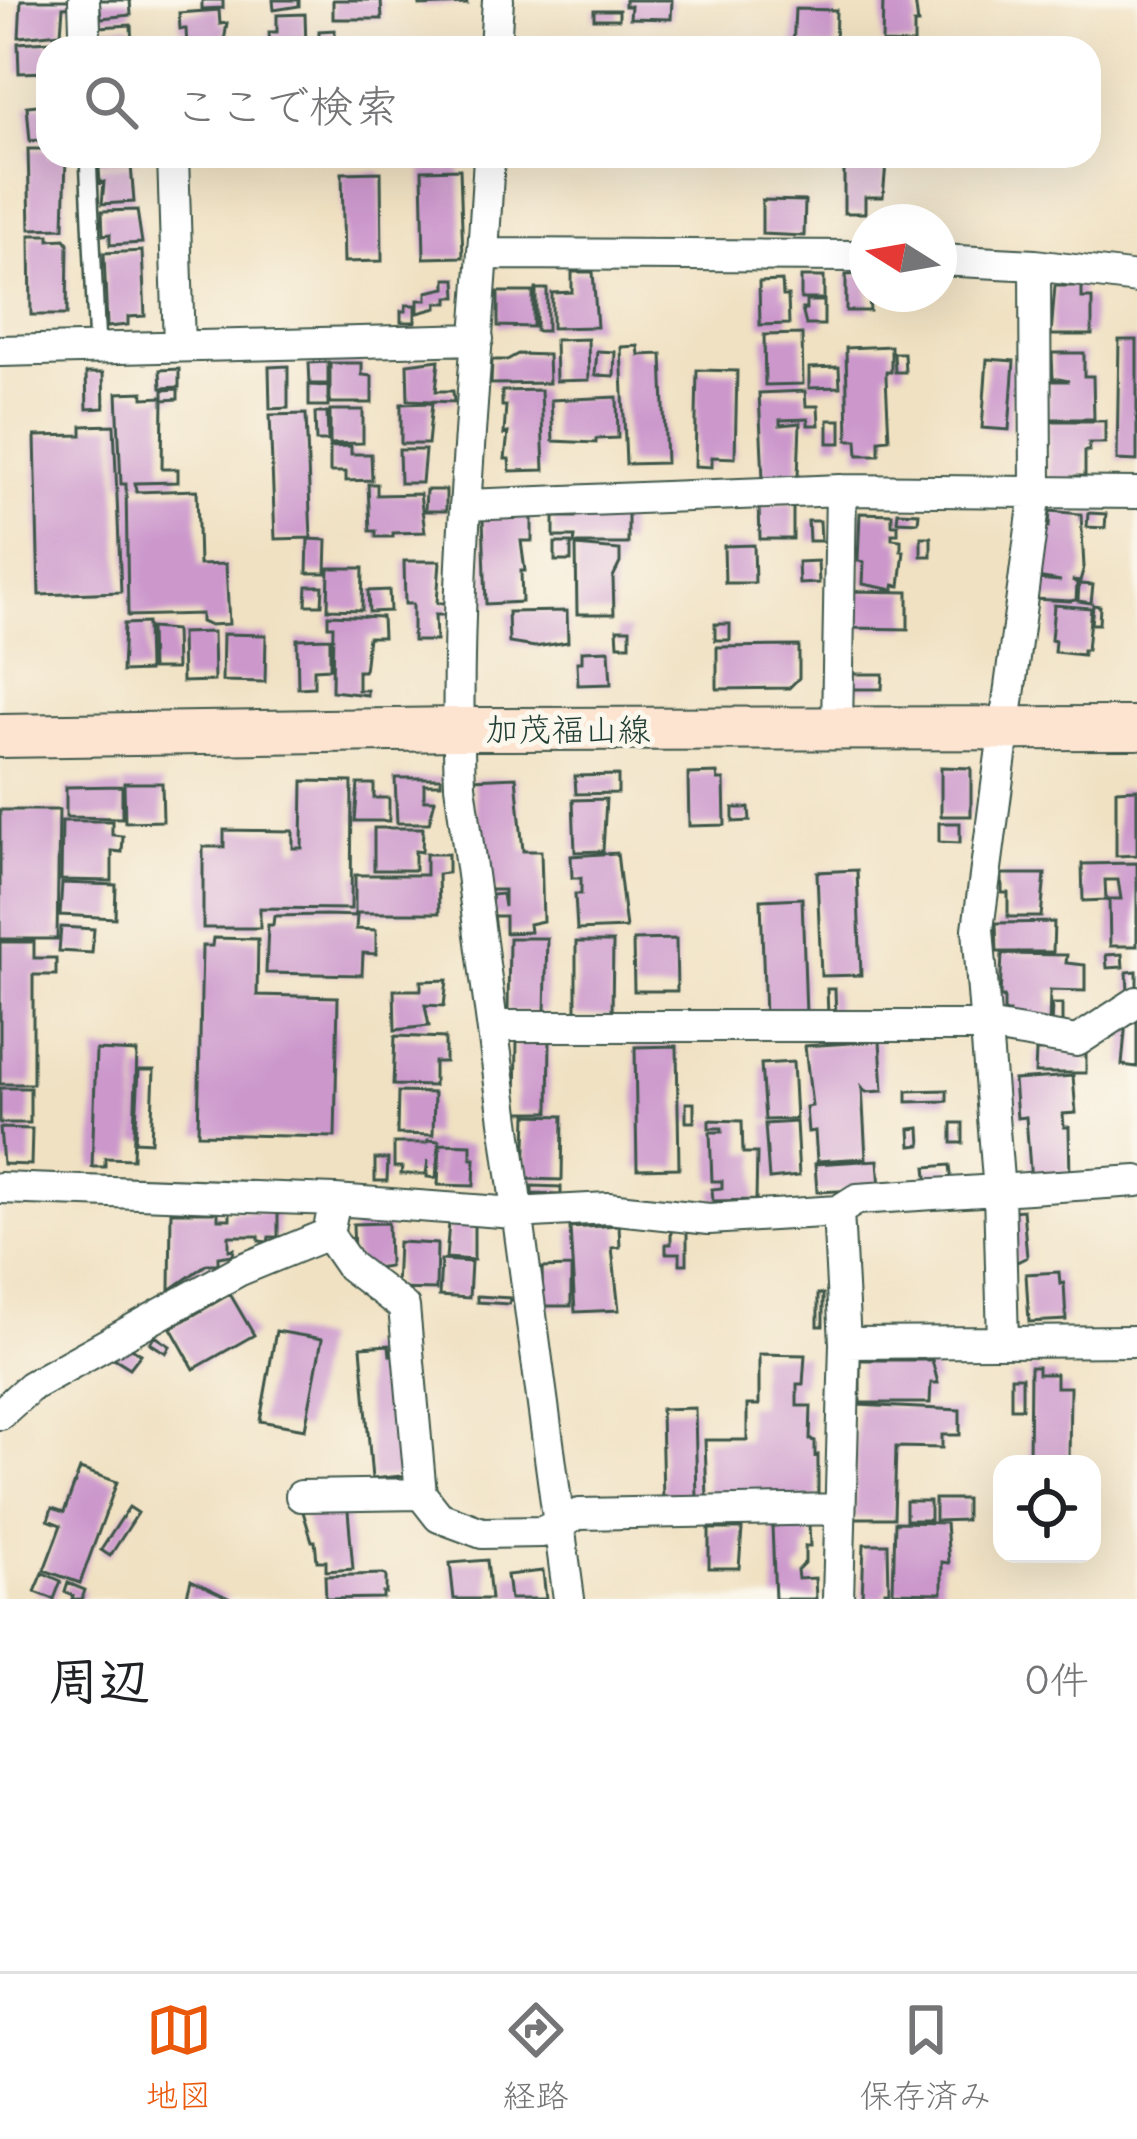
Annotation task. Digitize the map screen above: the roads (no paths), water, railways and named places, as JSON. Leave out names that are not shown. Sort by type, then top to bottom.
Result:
[{"type":"main road","name":"加茂福山線","points":[[0,736],[1137,728]]},
{"type":"street","points":[[496,36],[498,0]]},
{"type":"street","points":[[173,168],[179,346]]},
{"type":"street","points":[[488,168],[465,505],[460,784],[569,1599]]},
{"type":"street","points":[[484,254],[849,256]]},
{"type":"street","points":[[957,261],[1137,278]]},
{"type":"street","points":[[1004,1342],[999,1192],[978,929],[1036,491],[1035,266]]},
{"type":"street","points":[[0,350],[478,339]]},
{"type":"street","points":[[465,505],[842,490],[1137,494]]},
{"type":"street","points":[[837,729],[842,490]]},
{"type":"street","points":[[493,1026],[986,1026],[1077,1041],[1137,1002]]},
{"type":"street","points":[[0,1188],[335,1200],[515,1213],[608,1208],[709,1219],[838,1211],[857,1199],[1137,1181]]},
{"type":"street","points":[[335,1200],[328,1234],[350,1266],[404,1306],[421,1494],[440,1517],[482,1533],[542,1532],[579,1514],[839,1509]]},
{"type":"street","points":[[838,1211],[845,1343],[838,1599]]},
{"type":"street","points":[[0,1414],[32,1386],[239,1270],[328,1234]]},
{"type":"street","points":[[845,1343],[1137,1341]]},
{"type":"street","points":[[301,1496],[421,1494]]},
{"type":"lane","points":[[89,168],[97,348]]}]
